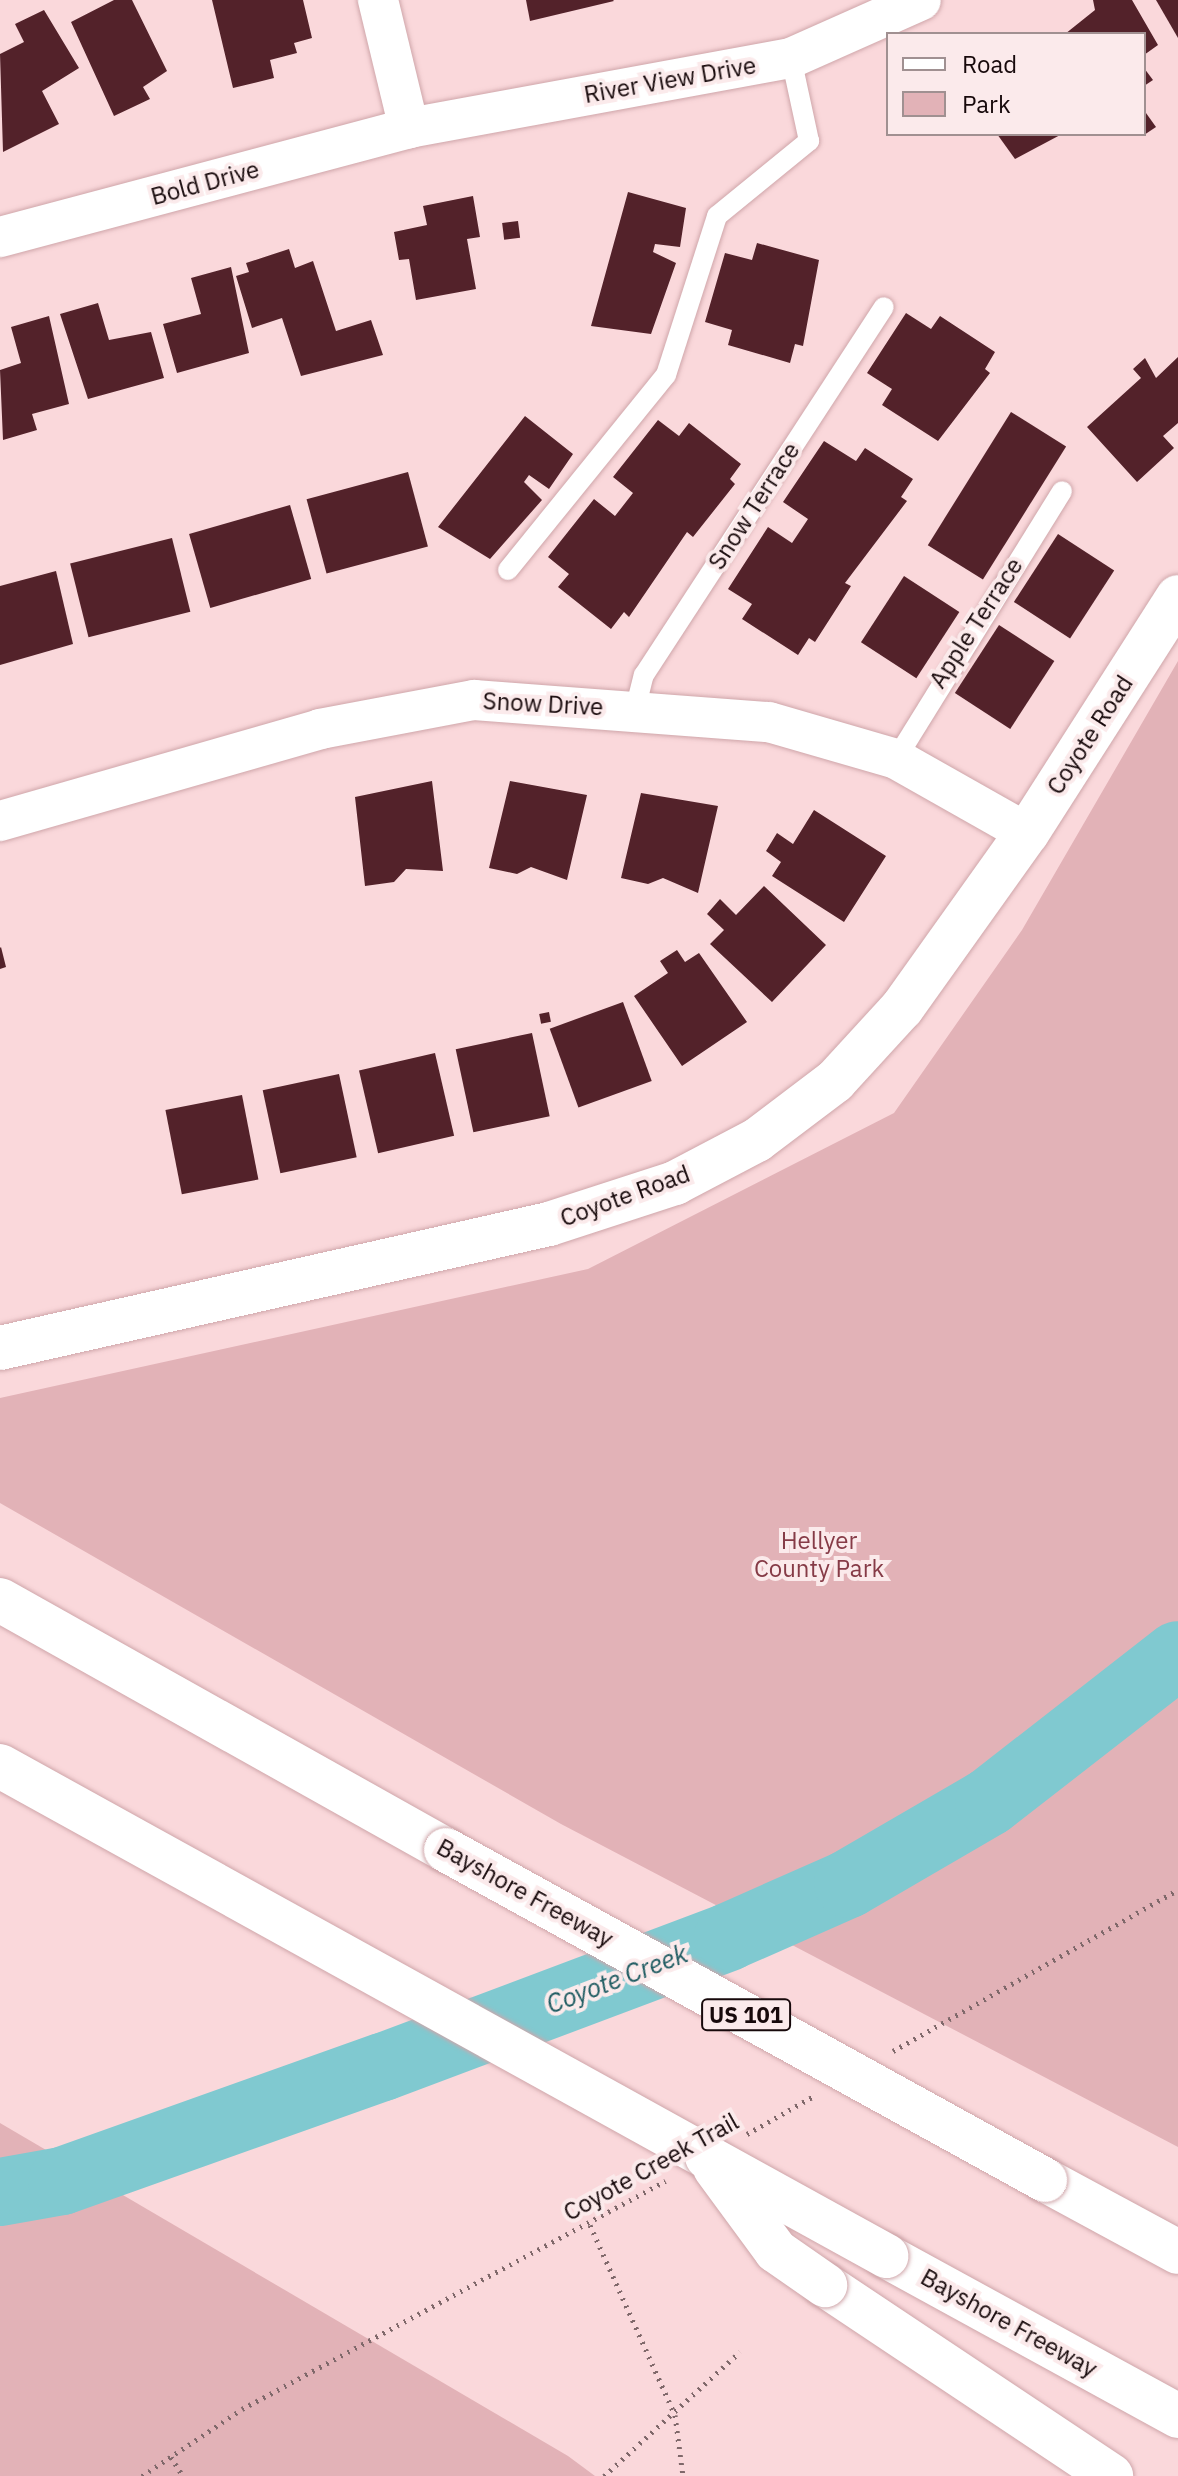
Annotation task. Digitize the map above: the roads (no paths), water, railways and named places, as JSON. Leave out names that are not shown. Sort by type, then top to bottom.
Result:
[{"type":"main road","name":"Coyote Road","points":[[0,1348],[549,1224],[675,1183],[757,1140],[835,1081],[902,1008],[1027,833],[1178,597]]},
{"type":"main road","name":"Bayshore Freeway","points":[[0,1600],[446,1850],[1178,2252]]},
{"type":"main road","name":"Bayshore Freeway","points":[[0,1766],[1178,2416]]},
{"type":"main road","points":[[706,2158],[776,2251],[1111,2476]]},
{"type":"street","points":[[378,0],[409,128]]},
{"type":"street","name":"River View Drive","points":[[409,128],[791,58],[921,0]]},
{"type":"street","name":"Bold Drive","points":[[0,237],[409,128]]},
{"type":"street","name":"Snow Drive","points":[[0,821],[320,729],[474,700],[769,722],[896,759],[1027,833]]},
{"type":"lane","points":[[508,570],[666,375],[717,216],[809,141],[791,58]]},
{"type":"lane","name":"Snow Terrace","points":[[635,710],[644,675],[884,307]]},
{"type":"lane","name":"Apple Terrace","points":[[896,759],[1062,491]]},
{"type":"waterway","name":"Coyote Creek","points":[[0,2192],[62,2181],[383,2067],[728,1937],[848,1884],[989,1802],[1178,1655]]},
{"type":"park label","name":"Hellyer County Park","points":[[819,1555]]}]
